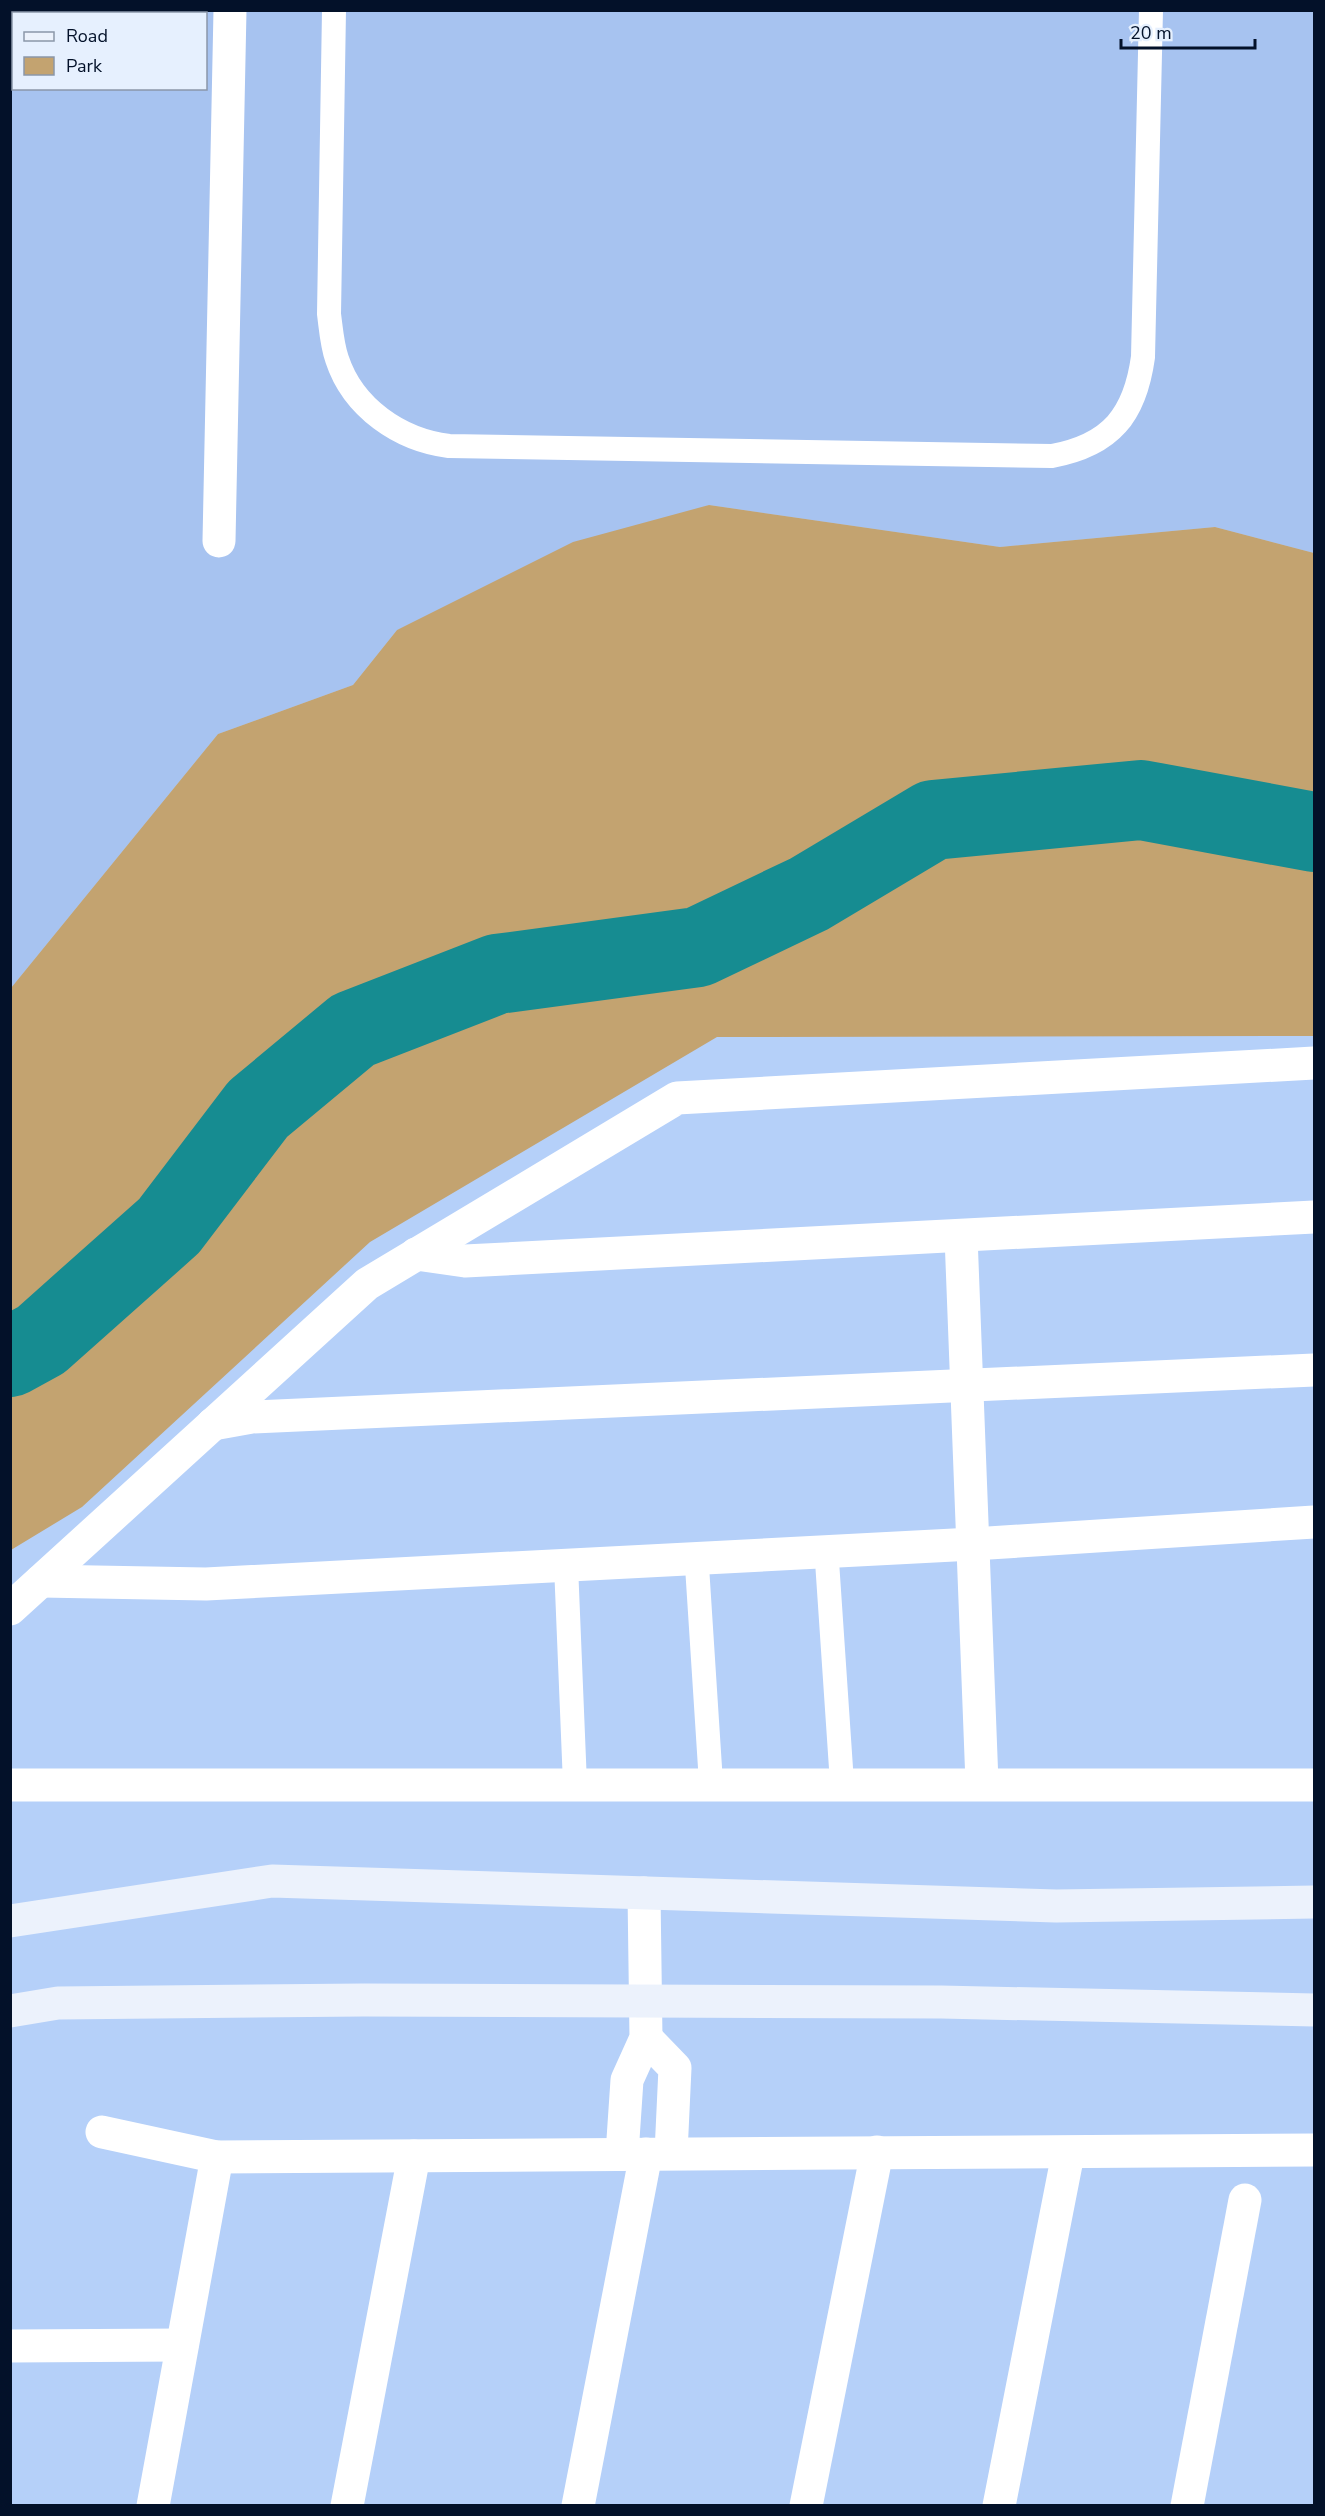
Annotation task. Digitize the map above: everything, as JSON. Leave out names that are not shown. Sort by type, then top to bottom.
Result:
[{"type":"street","points":[[219,541],[230,10]]},
{"type":"street","points":[[10,1609],[367,1284],[678,1098],[1314,1063]]},
{"type":"street","points":[[416,1254],[465,1261],[1314,1217]]},
{"type":"street","points":[[961,1236],[982,1783]]},
{"type":"street","points":[[213,1424],[252,1417],[1314,1370]]},
{"type":"street","points":[[41,1581],[206,1584],[974,1544],[1314,1522]]},
{"type":"street","points":[[11,1782],[1314,1785]]},
{"type":"street","points":[[10,1921],[272,1881],[1056,1906],[1314,1902]]},
{"type":"street","points":[[644,1893],[646,2038],[627,2080],[646,2154]]},
{"type":"street","points":[[10,2011],[58,2003],[363,2000],[941,2002],[1314,2010]]},
{"type":"street","points":[[578,2505],[646,2154],[675,2068],[646,2038]]},
{"type":"street","points":[[102,2132],[217,2157],[1314,2150]]},
{"type":"street","points":[[806,2505],[877,2152]]},
{"type":"street","points":[[347,2505],[414,2156]]},
{"type":"street","points":[[153,2505],[217,2157]]},
{"type":"street","points":[[999,2505],[1067,2159]]},
{"type":"street","points":[[1187,2505],[1245,2200]]},
{"type":"street","points":[[10,2346],[182,2345]]},
{"type":"lane","points":[[334,10],[329,314],[332,339],[338,361],[356,394],[369,409],[398,432],[431,444],[449,446],[1052,456],[1086,448],[1114,429],[1125,413],[1140,376],[1143,357],[1151,10]]},
{"type":"lane","points":[[827,1561],[842,1783]]},
{"type":"lane","points":[[566,1565],[575,1784]]},
{"type":"lane","points":[[697,1566],[711,1784]]},
{"type":"shaded area","points":[[11,11],[1314,11],[1314,553],[1215,527],[1000,547],[709,505],[397,630],[353,685],[218,734],[11,988]]},
{"type":"green space","points":[[709,505],[1000,547],[1215,527],[1314,553],[1314,1036],[717,1037],[370,1242],[82,1507],[11,1550],[11,988],[218,734],[353,685],[397,630],[573,542]]},
{"type":"waterway","points":[[10,1357],[41,1340],[169,1226],[258,1109],[353,1030],[497,974],[698,947],[809,894],[933,820],[1141,800],[1314,832]]}]
